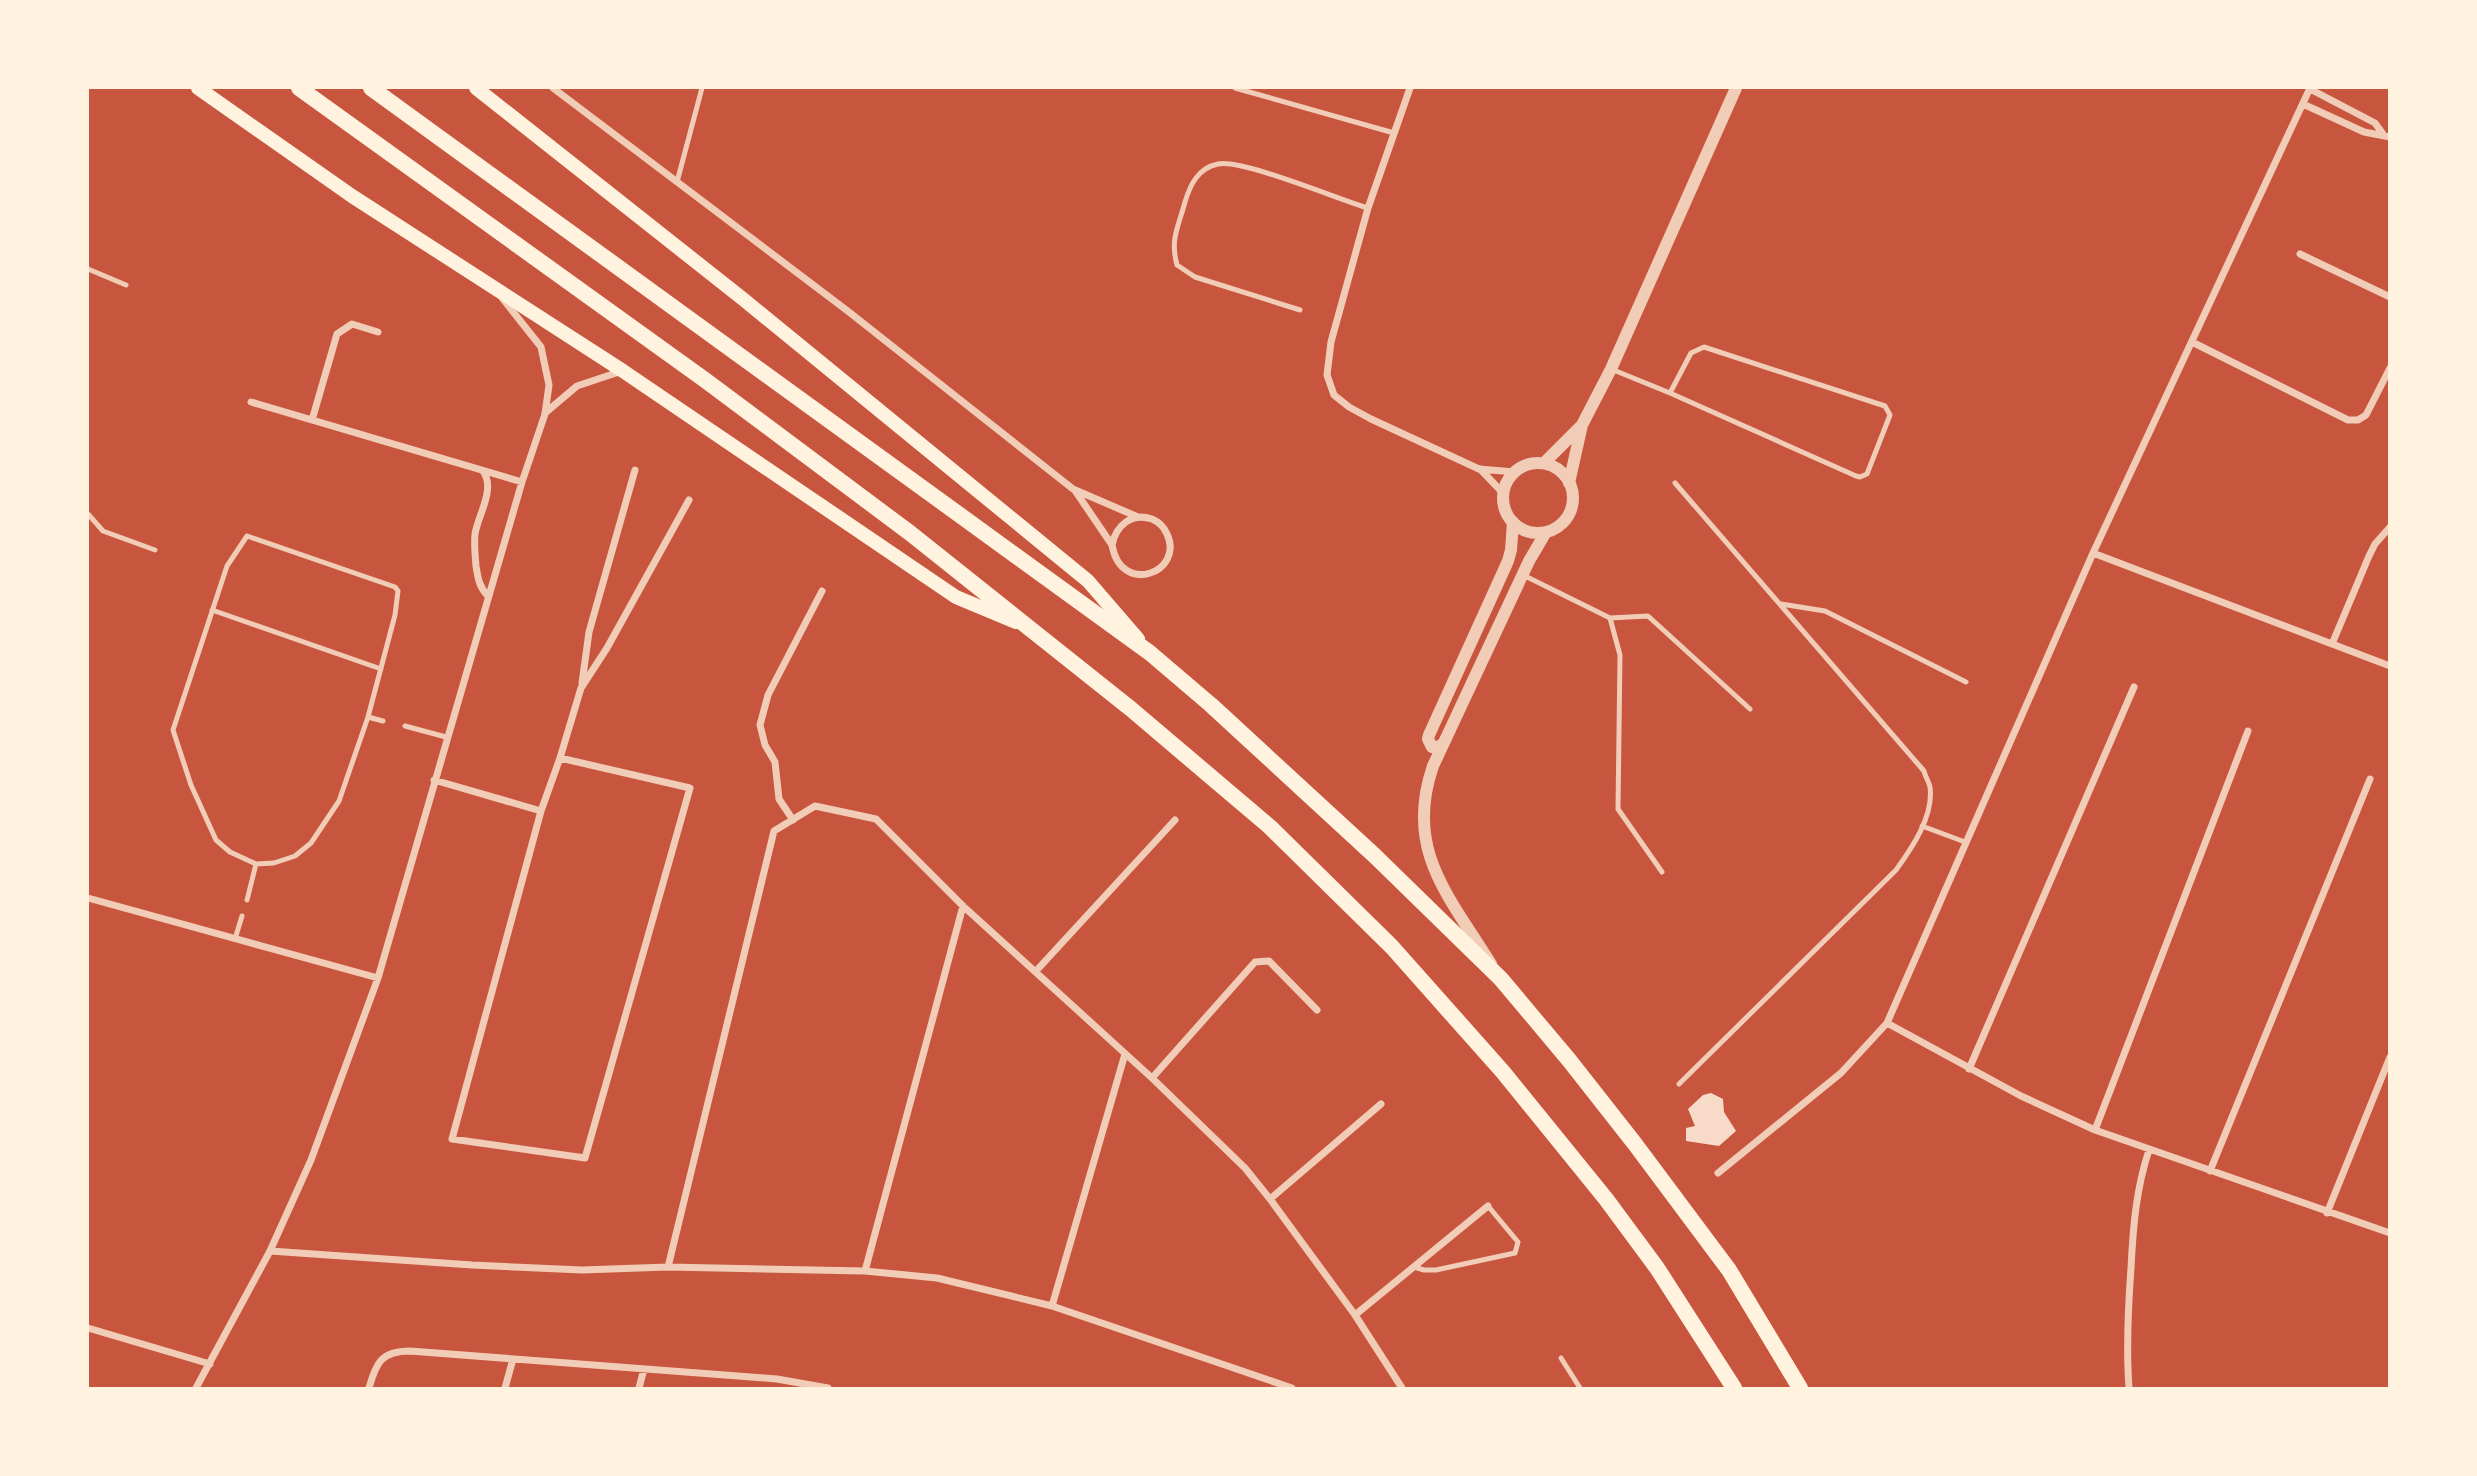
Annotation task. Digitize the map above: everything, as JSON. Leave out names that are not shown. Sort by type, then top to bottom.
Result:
[{"type":"highway","points":[[299,88],[705,380],[909,533],[1131,709],[1270,827],[1392,947],[1503,1072],[1606,1199],[1657,1268],[1734,1388]]},
{"type":"highway","points":[[371,88],[1150,653],[1211,705],[1356,838],[1501,979],[1602,1102],[1729,1270],[1800,1388]]},
{"type":"main road","points":[[198,88],[352,196],[623,371],[956,597],[1026,626]]},
{"type":"main road","points":[[476,88],[754,307],[1088,582],[1150,653]]},
{"type":"street","points":[[553,88],[849,312],[1073,489],[1138,517],[1158,522],[1166,530],[1170,551],[1159,569],[1149,574],[1128,572],[1119,565],[1114,556],[1114,535],[1120,526],[1138,517]]},
{"type":"street","points":[[1410,88],[1368,208],[1331,342],[1326,375],[1334,395],[1371,419],[1479,469],[1515,472]]},
{"type":"street","points":[[1569,483],[1582,425],[1611,369],[1736,88]]},
{"type":"street","points":[[1718,1173],[1841,1073],[1887,1023],[2093,553],[2310,88],[2375,123],[2386,136]]},
{"type":"street","points":[[2303,104],[2364,132],[2386,136]]},
{"type":"street","points":[[2300,254],[2389,297]]},
{"type":"street","points":[[196,1388],[270,1251],[311,1160],[378,978],[433,780],[545,414],[549,385],[541,347],[499,292]]},
{"type":"street","points":[[312,420],[337,334],[352,324],[378,332]]},
{"type":"street","points":[[2192,342],[2348,420],[2358,420],[2365,415],[2389,368]]},
{"type":"street","points":[[545,414],[577,386],[623,371]]},
{"type":"street","points":[[251,402],[522,482]]},
{"type":"street","points":[[1544,463],[1582,425]]},
{"type":"street","points":[[1533,463],[1544,463],[1559,470],[1569,483],[1572,493],[1569,513],[1555,528],[1546,532],[1525,530],[1513,522],[1504,509],[1505,485],[1515,472],[1533,463]]},
{"type":"street","points":[[1479,469],[1503,493]]},
{"type":"street","points":[[560,758],[690,788],[585,1158],[452,1139],[541,811],[581,688],[589,632],[635,470]]},
{"type":"street","points":[[482,471],[488,479],[488,488],[475,532],[474,549],[479,582],[488,596]]},
{"type":"street","points":[[1073,489],[1112,545]]},
{"type":"street","points":[[581,688],[607,648],[689,500]]},
{"type":"street","points":[[1444,743],[1437,748],[1432,747],[1429,744],[1429,735],[1508,561],[1513,522]]},
{"type":"street","points":[[2332,645],[2369,556],[2389,527]]},
{"type":"street","points":[[1501,979],[1451,899],[1427,853],[1423,833],[1426,788],[1444,743],[1546,532]]},
{"type":"street","points":[[2093,553],[2389,666]]},
{"type":"street","points":[[793,820],[779,799],[775,762],[765,746],[760,725],[768,695],[822,591]]},
{"type":"street","points":[[1969,1069],[2134,687]]},
{"type":"street","points":[[2095,1130],[2249,731]]},
{"type":"street","points":[[2210,1171],[2370,779]]},
{"type":"street","points":[[433,780],[541,811]]},
{"type":"street","points":[[668,1267],[774,831],[815,806],[876,820],[962,906],[1037,971],[1245,1168],[1356,1315],[1402,1388]]},
{"type":"street","points":[[1037,971],[1174,820]]},
{"type":"street","points":[[88,898],[378,978]]},
{"type":"street","points":[[864,1271],[962,906]]},
{"type":"street","points":[[1152,1078],[1255,962],[1269,961],[1317,1010]]},
{"type":"street","points":[[1887,1023],[2050,1111],[2095,1130],[2389,1233]]},
{"type":"street","points":[[1052,1306],[1125,1054]]},
{"type":"street","points":[[2327,1213],[2389,1057]]},
{"type":"street","points":[[1270,1199],[1381,1104]]},
{"type":"street","points":[[2129,1388],[2127,1322],[2133,1230],[2140,1176],[2149,1150]]},
{"type":"street","points":[[1356,1315],[1488,1206]]},
{"type":"street","points":[[270,1251],[582,1270],[668,1267],[864,1271],[937,1278],[1052,1306],[1292,1388]]},
{"type":"street","points":[[88,1328],[210,1364]]},
{"type":"street","points":[[369,1388],[373,1371],[379,1362],[399,1351],[777,1379],[828,1388]]},
{"type":"street","points":[[505,1388],[513,1359]]},
{"type":"street","points":[[639,1388],[644,1369]]},
{"type":"street","points":[[775,1388],[777,1379]]},
{"type":"lane","points":[[677,182],[702,88]]},
{"type":"lane","points":[[1236,88],[1394,134]]},
{"type":"lane","points":[[1300,310],[1195,277],[1177,265],[1172,246],[1189,187],[1200,172],[1219,164],[1242,165],[1368,208]]},
{"type":"lane","points":[[88,270],[126,285]]},
{"type":"lane","points":[[1611,369],[1860,477],[1869,470],[1889,415],[1885,406],[1880,404],[1704,347],[1691,353],[1670,393]]},
{"type":"lane","points":[[1675,483],[1924,771],[1930,786],[1929,803],[1922,826],[1911,849],[1895,870],[1679,1084]]},
{"type":"lane","points":[[88,514],[103,531],[155,550]]},
{"type":"lane","points":[[247,536],[395,587],[398,591],[395,615],[381,669],[368,717],[339,801],[311,843],[295,856],[274,863],[256,864],[230,852],[216,840],[191,785],[173,730],[226,566],[247,536]]},
{"type":"lane","points":[[1523,575],[1610,618],[1648,616],[1750,709]]},
{"type":"lane","points":[[1781,604],[1825,611],[1966,682]]},
{"type":"lane","points":[[212,610],[381,669]]},
{"type":"lane","points":[[1610,618],[1620,655],[1618,809],[1662,872]]},
{"type":"lane","points":[[368,717],[383,720]]},
{"type":"lane","points":[[405,726],[446,737]]},
{"type":"lane","points":[[1922,826],[1965,842]]},
{"type":"lane","points":[[247,900],[256,864]]},
{"type":"lane","points":[[235,939],[242,916]]},
{"type":"lane","points":[[1414,1267],[1436,1270],[1515,1253],[1519,1245],[1516,1237],[1488,1206]]},
{"type":"lane","points":[[1561,1358],[1580,1388]]},
{"type":"building","points":[[1711,1093],[1723,1099],[1724,1112],[1736,1131],[1719,1146],[1686,1141],[1686,1128],[1695,1126],[1688,1109],[1703,1095]]}]
